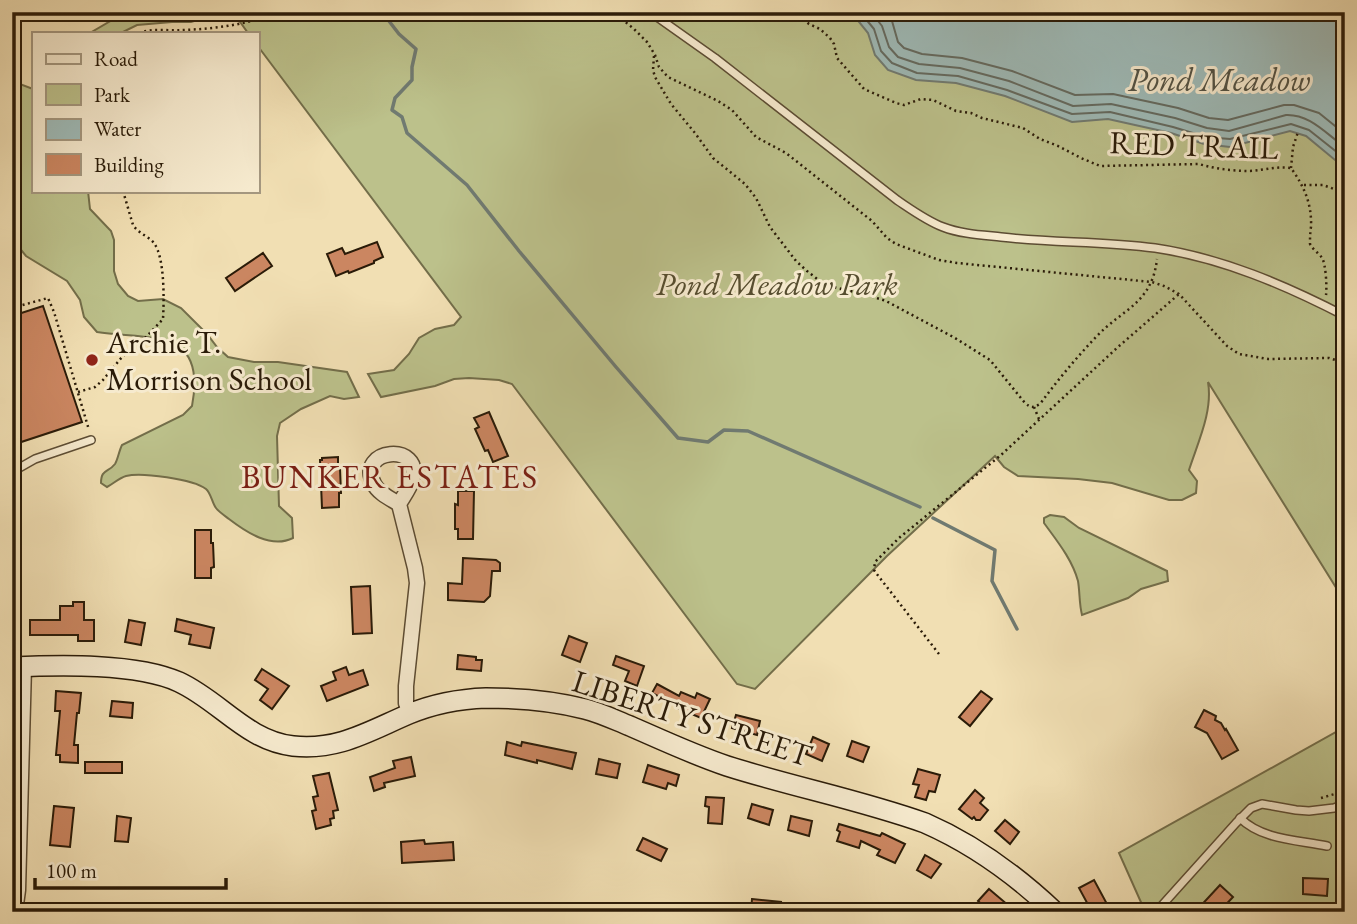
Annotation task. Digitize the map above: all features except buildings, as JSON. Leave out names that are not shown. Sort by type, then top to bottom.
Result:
[{"type":"main road","name":"LIBERTY STREET","points":[[18,667],[112,668],[169,678],[197,692],[250,731],[268,740],[295,746],[338,744],[410,714],[439,705],[478,698],[502,698],[586,709],[721,764],[925,823],[975,850],[1055,912]]},
{"type":"street","points":[[399,504],[417,575],[405,686],[405,698],[410,714]]},
{"type":"street","points":[[15,912],[18,890],[18,667]]},
{"type":"lane","points":[[650,12],[715,58],[897,200],[945,228],[977,235],[1025,240],[1111,243],[1159,249],[1205,259],[1265,278],[1345,316]]},
{"type":"lane","points":[[12,472],[35,459],[91,440]]},
{"type":"lane","points":[[1156,912],[1251,808],[1262,804],[1309,811],[1345,804]]},
{"type":"lane","points":[[1240,818],[1254,829],[1267,834],[1327,846]]},
{"type":"path","points":[[142,32],[219,27],[280,12]]},
{"type":"path","name":"RED TRAIL","points":[[795,12],[830,38],[838,58],[864,89],[896,103],[904,105],[921,99],[933,100],[956,111],[1023,128],[1040,139],[1100,166],[1199,164],[1215,169],[1291,168],[1303,185],[1323,185],[1345,192]]},
{"type":"path","points":[[654,55],[655,77],[671,104],[713,158],[745,184],[756,198],[770,228],[796,261],[825,285],[886,301],[990,360],[1025,403],[1034,407],[1039,419]]},
{"type":"path","points":[[1291,168],[1298,132]]},
{"type":"path","points":[[1303,185],[1310,217],[1310,244],[1323,260],[1325,267],[1327,293],[1324,305]]},
{"type":"path","points":[[78,392],[94,387],[103,380],[122,357],[163,319],[164,294],[156,248],[133,225],[123,192]]},
{"type":"path","points":[[1034,407],[1040,404],[1108,325],[1126,313],[1144,294],[1155,274],[1159,249]]},
{"type":"path","points":[[939,654],[876,573],[875,562],[899,538],[1001,455],[1179,294]]},
{"type":"path","points":[[12,308],[48,298],[91,440]]},
{"type":"green space","points":[[126,12],[224,12],[191,22],[137,25],[123,32],[92,32]]},
{"type":"green space","name":"Pond Meadow Park","points":[[233,12],[1345,12],[1345,602],[1208,382],[1207,415],[1189,470],[1197,481],[1196,493],[1182,500],[1169,500],[1112,483],[1018,476],[1004,467],[995,456],[887,556],[755,689],[737,684],[512,384],[499,380],[454,379],[435,386],[381,397],[368,374],[394,370],[419,338],[435,329],[454,325],[461,317],[259,48],[259,32],[247,32]]},
{"type":"green space","points":[[12,77],[17,83],[32,89],[32,192],[88,192],[90,209],[111,231],[114,240],[114,271],[118,284],[128,296],[138,301],[163,299],[181,308],[228,357],[347,372],[359,397],[344,399],[330,396],[301,409],[280,423],[277,436],[279,506],[292,518],[293,538],[276,542],[251,534],[219,511],[206,489],[190,482],[167,477],[133,475],[123,477],[107,487],[101,483],[104,473],[115,464],[122,445],[183,415],[192,406],[194,380],[191,362],[183,350],[170,342],[97,332],[84,317],[80,300],[67,281],[26,256],[12,239]]},
{"type":"green space","points":[[1050,515],[1064,517],[1079,528],[1167,571],[1168,581],[1141,589],[1128,598],[1082,615],[1078,581],[1072,565],[1044,523],[1044,518]]},
{"type":"green space","points":[[1345,727],[1345,912],[1140,912],[1144,909],[1119,853]]},
{"type":"water","name":"Pond Meadow","points":[[851,12],[1345,12],[1345,164],[1335,160],[1306,136],[1290,131],[1230,147],[1204,144],[1171,133],[1108,119],[1072,122],[1005,96],[956,83],[916,80],[888,70],[875,55],[868,33]]},
{"type":"waterway","points":[[382,12],[399,34],[416,49],[412,80],[395,98],[392,110],[402,117],[407,133],[467,185],[519,251],[678,438],[708,442],[724,430],[748,431],[920,507]]},
{"type":"waterway","points":[[933,518],[995,550],[992,581],[1017,629]]},
{"type":"place","name":"Archie T. Morrison School","points":[[92,360]]},
{"type":"district","name":"BUNKER ESTATES","points":[[390,476]]}]
